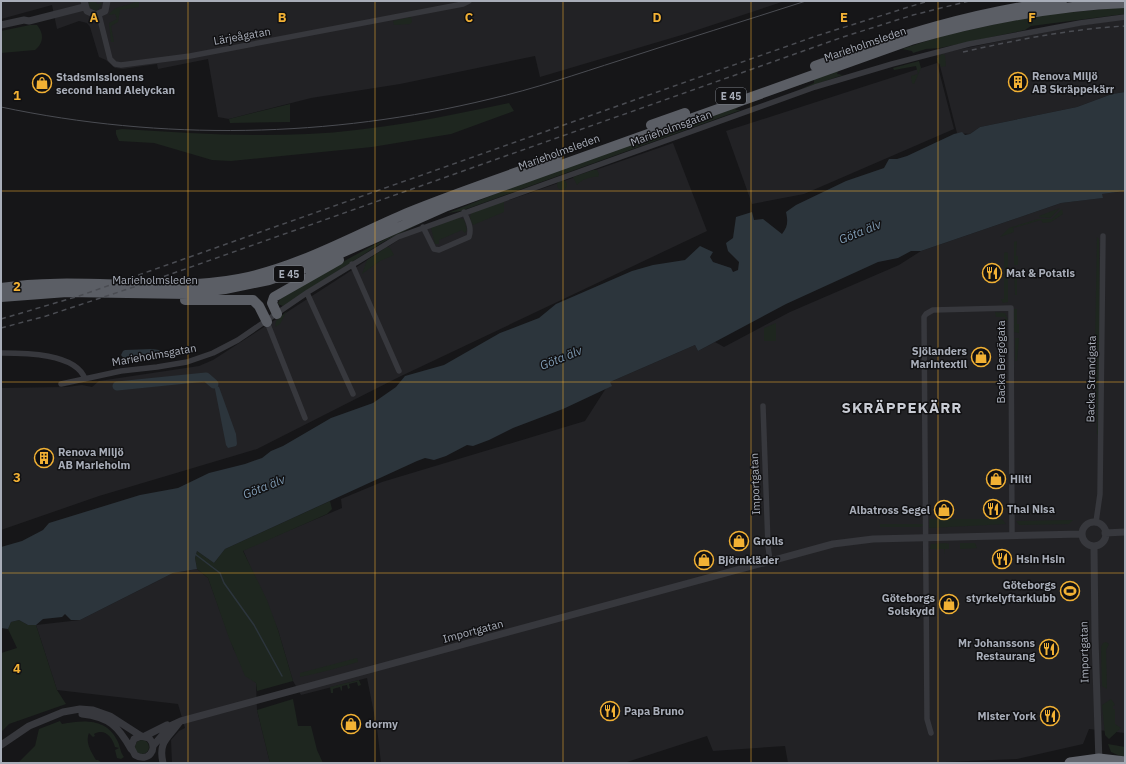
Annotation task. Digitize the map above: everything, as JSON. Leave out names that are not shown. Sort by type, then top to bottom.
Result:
[{"type":"highway","name":"Marieholmsleden","points":[[1,288],[34,284],[72,282],[202,284],[258,274],[303,260],[406,214],[446,198],[883,42],[965,18],[1019,7],[1062,1]]},
{"type":"highway","name":"Marieholmsleden","points":[[1,297],[40,293],[104,291],[184,294],[243,286],[297,271],[462,200],[911,40],[966,25],[1012,16],[1057,9],[1125,3]]},
{"type":"highway","points":[[277,314],[272,303],[274,297],[371,240]]},
{"type":"highway","points":[[104,291],[145,300],[253,300],[260,306],[267,322]]},
{"type":"highway","points":[[1070,763],[1099,761],[1125,762]]},
{"type":"street","points":[[1,29],[24,24],[29,21],[84,4],[90,14],[99,15],[106,10],[107,1]]},
{"type":"street","name":"Lärjeågatan","points":[[99,15],[110,59],[115,64],[121,65],[190,56],[463,4],[469,1]]},
{"type":"street","name":"Marieholmsgatan","points":[[61,384],[121,371],[157,367],[196,359],[238,340],[267,322],[307,293],[393,240],[464,212],[777,101],[848,77],[923,56],[990,40],[1080,23],[1125,17]]},
{"type":"street","points":[[1,25],[24,20],[29,21]]},
{"type":"street","points":[[423,228],[434,250],[439,250],[469,237],[471,232],[470,223],[464,212]]},
{"type":"street","name":"Backa Strandgata","points":[[1096,522],[1100,494],[1103,236]]},
{"type":"street","points":[[352,264],[399,371]]},
{"type":"street","points":[[307,293],[353,394]]},
{"type":"street","name":"Backa Bergögata","points":[[926,538],[924,317],[932,310],[1011,308],[1012,535]]},
{"type":"street","points":[[267,322],[305,418]]},
{"type":"street","points":[[1,353],[25,353],[53,357],[70,364],[84,375],[85,379]]},
{"type":"street","name":"Importgatan","points":[[763,406],[768,545],[770,561]]},
{"type":"street","points":[[1096,522],[1102,526],[1105,533],[1102,542],[1094,546],[1086,542],[1082,534],[1086,525],[1096,522]]},
{"type":"street","points":[[1105,533],[1125,532]]},
{"type":"street","name":"Importgatan","points":[[153,747],[170,726],[181,722],[770,561],[850,541],[1082,534]]},
{"type":"street","points":[[926,538],[927,719],[931,732]]},
{"type":"street","name":"Importgatan","points":[[1094,546],[1094,638],[1099,761]]},
{"type":"street","points":[[1,745],[29,726],[63,712],[80,709],[92,710],[110,716],[151,740],[160,763]]},
{"type":"street","points":[[58,715],[82,714],[104,719],[118,728],[134,754],[146,763]]},
{"type":"street","name":"Importgatan","points":[[143,736],[174,722],[181,722]]},
{"type":"street","points":[[163,763],[161,754],[163,743],[181,722]]},
{"type":"street","points":[[131,749],[133,740],[143,736]]},
{"type":"street","points":[[139,758],[148,756],[153,747]]},
{"type":"shaded area","points":[[1,1],[785,1],[685,34],[540,77],[535,56],[400,84],[311,98],[229,119],[218,117],[208,59],[158,69],[157,64],[123,69],[115,68],[106,60],[99,57],[90,27],[87,23],[79,21],[57,29],[52,5],[1,19]]},
{"type":"shaded area","points":[[89,1],[96,1],[97,4],[102,3],[98,10],[93,10],[89,6]]},
{"type":"shaded area","points":[[139,1],[139,7],[120,10],[118,22],[111,26],[114,42],[111,42],[109,23],[117,19],[115,14],[109,15],[118,7]]},
{"type":"shaded area","points":[[1125,7],[1125,14],[1031,26],[1025,30],[940,48],[926,49],[913,53],[912,51],[902,49],[942,36],[1033,16]]},
{"type":"shaded area","points":[[411,17],[412,22],[410,24],[394,25],[393,21]]},
{"type":"shaded area","points":[[1125,19],[1125,92],[1112,94],[1077,107],[980,127],[970,134],[957,133],[937,54],[1070,27]]},
{"type":"shaded area","points":[[37,25],[42,35],[40,44],[35,50],[1,53],[1,31]]},
{"type":"shaded area","points":[[942,54],[945,55],[946,66],[941,67],[937,58]]},
{"type":"shaded area","points":[[919,61],[921,68],[914,84],[912,83],[911,76],[918,74],[916,66],[894,70],[893,68]]},
{"type":"shaded area","points":[[937,63],[954,129],[804,194],[752,204],[726,131]]},
{"type":"shaded area","points":[[839,69],[837,74],[843,75],[799,90],[814,83],[814,80],[741,105],[735,110],[741,110],[461,211],[448,213],[545,174]]},
{"type":"shaded area","points":[[509,103],[514,111],[451,134],[372,147],[231,161],[212,160],[154,143],[119,141],[116,134],[116,130],[122,129],[238,135],[308,134],[384,127]]},
{"type":"shaded area","points":[[290,104],[290,122],[230,123],[229,119]]},
{"type":"shaded area","points":[[673,143],[707,231],[399,377],[257,449],[99,496],[1,530],[1,388],[67,387],[82,385],[92,387],[99,381],[199,366],[213,360],[403,237]]},
{"type":"shaded area","points":[[597,170],[599,174],[598,177],[586,179],[577,185],[573,177]]},
{"type":"shaded area","points":[[562,180],[567,185],[562,190],[557,185]]},
{"type":"shaded area","points":[[1125,191],[1125,733],[1089,729],[1083,744],[1017,759],[922,763],[788,763],[785,746],[713,751],[707,736],[624,763],[381,763],[377,728],[367,678],[301,695],[293,681],[278,630],[243,550],[342,508],[341,499],[382,482],[585,421],[610,382],[695,345],[698,351],[715,342],[724,347],[790,312],[899,265],[921,251],[1061,203],[1102,198],[1102,194]]},
{"type":"shaded area","points":[[504,201],[504,212],[473,225],[470,218],[471,213]]},
{"type":"shaded area","points":[[1060,208],[1050,218],[1039,217],[1039,216]]},
{"type":"shaded area","points":[[1062,209],[1063,214],[1051,222],[1043,223],[1041,220],[1013,228],[1014,232],[1000,237],[1009,228],[1038,219],[1052,219]]},
{"type":"shaded area","points":[[457,218],[464,219],[467,230],[465,233],[462,230],[439,240],[439,244],[435,244],[431,228]]},
{"type":"shaded area","points":[[423,222],[383,242],[283,306],[278,304],[280,299],[332,268],[368,248]]},
{"type":"shaded area","points":[[1097,237],[1099,239],[1100,363],[1095,361]]},
{"type":"shaded area","points":[[1017,241],[1016,256],[1018,256],[1018,265],[1014,265],[1014,242]]},
{"type":"shaded area","points":[[387,247],[390,248],[394,255],[380,261],[362,274],[367,260]]},
{"type":"shaded area","points":[[1004,253],[1008,253],[1008,302],[1003,303],[1001,299],[1004,299]]},
{"type":"shaded area","points":[[1014,271],[1019,271],[1019,279],[1017,279],[1017,295],[1015,295]]},
{"type":"shaded area","points":[[1014,309],[1017,309],[1017,324],[1019,324],[1019,333],[1014,332]]},
{"type":"shaded area","points":[[287,311],[280,324],[275,327],[276,321]]},
{"type":"shaded area","points":[[995,312],[1005,313],[1008,320],[1005,321],[1005,317],[996,317]]},
{"type":"shaded area","points":[[776,323],[776,341],[764,341],[764,328]]},
{"type":"shaded area","points":[[1015,338],[1019,338],[1017,361],[1015,361]]},
{"type":"shaded area","points":[[1096,363],[1099,364],[1098,435],[1097,434]]},
{"type":"shaded area","points":[[330,501],[332,509],[327,514],[243,551],[267,600],[278,630],[293,681],[257,691],[256,683],[245,676],[229,638],[208,578],[197,569],[195,558],[197,551],[214,563],[225,549]]},
{"type":"shaded area","points":[[929,519],[1002,519],[1006,524],[929,528]]},
{"type":"shaded area","points":[[1073,520],[1069,524],[1019,525],[1016,521]]},
{"type":"shaded area","points":[[880,524],[923,524],[923,526],[880,527]]},
{"type":"shaded area","points":[[960,543],[975,543],[977,548],[960,549]]},
{"type":"shaded area","points":[[931,544],[949,544],[949,549],[945,549],[945,554],[944,549],[930,549],[929,553]]},
{"type":"shaded area","points":[[197,569],[208,578],[234,650],[256,683],[257,710],[270,763],[172,763],[171,740],[179,731],[185,728],[178,704],[57,690],[36,625],[80,620],[173,573]]},
{"type":"shaded area","points":[[19,620],[28,625],[36,625],[57,690],[66,704],[9,724],[1,732],[1,653],[17,648],[8,629],[11,622]]},
{"type":"shaded area","points":[[1106,642],[1109,644],[1106,650],[1107,689],[1102,686],[1101,647],[1103,643]]},
{"type":"shaded area","points":[[357,658],[358,662],[300,677],[300,673]]},
{"type":"shaded area","points":[[359,680],[361,685],[358,686],[357,682],[349,684],[350,688],[348,689],[347,685],[342,686],[341,691],[340,687],[333,689],[333,693],[331,693],[330,687]]},
{"type":"shaded area","points":[[293,699],[298,726],[311,726],[317,750],[323,763],[270,763],[257,710]]},
{"type":"shaded area","points":[[1111,699],[1115,705],[1113,706],[1113,709],[1115,709],[1115,724],[1121,728],[1109,739],[1105,735],[1102,705]]},
{"type":"shaded area","points":[[60,721],[62,724],[93,722],[100,724],[112,733],[119,744],[124,757],[121,759],[117,758],[115,750],[119,748],[115,747],[108,734],[98,732],[94,734],[95,736],[93,737],[89,733],[88,743],[96,760],[102,763],[18,763],[35,746],[39,729]]},
{"type":"shaded area","points":[[142,740],[147,742],[149,747],[147,752],[142,754],[137,752],[135,747],[137,742]]},
{"type":"shaded area","points":[[1108,744],[1125,747],[1125,758],[1111,752]]},
{"type":"water","name":"Göta älv","points":[[1125,92],[1125,191],[1102,194],[1103,198],[1061,203],[921,251],[911,251],[898,258],[878,262],[786,304],[698,351],[695,345],[610,382],[612,386],[563,409],[513,428],[489,440],[473,446],[467,445],[446,456],[434,460],[425,458],[417,461],[225,549],[214,563],[197,551],[195,558],[197,569],[173,573],[80,620],[71,620],[65,614],[62,617],[43,619],[36,625],[28,625],[19,620],[11,622],[8,629],[1,628],[1,547],[22,541],[43,530],[49,523],[140,495],[178,488],[209,473],[262,458],[271,451],[283,446],[331,418],[373,403],[396,387],[405,376],[444,365],[500,333],[539,318],[556,304],[632,271],[653,265],[685,260],[700,246],[713,252],[710,257],[713,262],[731,268],[733,272],[738,270],[739,262],[728,251],[726,243],[733,238],[736,217],[752,212],[754,220],[763,219],[782,234],[787,224],[786,212],[796,205],[846,181],[884,168],[889,159],[897,159],[907,156],[954,134],[962,132],[965,135],[970,134],[980,127],[1077,107],[1112,94]]},
{"type":"water","points":[[125,350],[159,350],[163,353],[163,355],[126,361],[121,355]]},
{"type":"water","points":[[214,384],[219,387],[236,434],[236,446],[228,448],[226,445]]},
{"type":"waterway","points":[[117,386],[206,377],[214,384]]},
{"type":"waterway","points":[[195,554],[220,573],[224,583],[254,625],[282,676]]},
{"type":"tram line","points":[[1,107],[62,118],[123,126],[184,130],[307,128],[369,121],[430,112],[523,91],[806,1]]},
{"type":"railway","points":[[1,319],[79,296],[816,36],[928,1]]},
{"type":"railway","points":[[1,328],[46,316],[137,286],[843,37],[913,15],[969,1]]},
{"type":"railway","points":[[963,52],[1043,36],[1104,27],[1125,26]]},
{"type":"place","name":"Renova Miljö AB Skräppekärr","points":[[1018,82]]},
{"type":"place","name":"Stadsmissionens second hand Alelyckan","points":[[42,83]]},
{"type":"place","name":"Mat & Potatis","points":[[992,273]]},
{"type":"place","name":"Sjölanders Marintextil","points":[[981,357]]},
{"type":"place","name":"Renova Miljö AB Marieholm","points":[[44,458]]},
{"type":"place","name":"Hilti","points":[[996,479]]},
{"type":"place","name":"Thai Nisa","points":[[993,509]]},
{"type":"place","name":"Albatross Segel","points":[[944,510]]},
{"type":"place","name":"Grolls","points":[[739,541]]},
{"type":"place","name":"Hsin Hsin","points":[[1002,559]]},
{"type":"place","name":"Björnkläder","points":[[704,560]]},
{"type":"place","name":"Göteborgs styrkelyftarklubb","points":[[1070,591]]},
{"type":"place","name":"Göteborgs Solskydd","points":[[949,604]]},
{"type":"place","name":"Mr Johanssons Restaurang","points":[[1049,649]]},
{"type":"place","name":"Papa Bruno","points":[[610,711]]},
{"type":"place","name":"Mister York","points":[[1050,716]]},
{"type":"place","name":"dormy","points":[[351,724]]},
{"type":"district","name":"SKRÄPPEKÄRR","points":[[902,408]]}]
